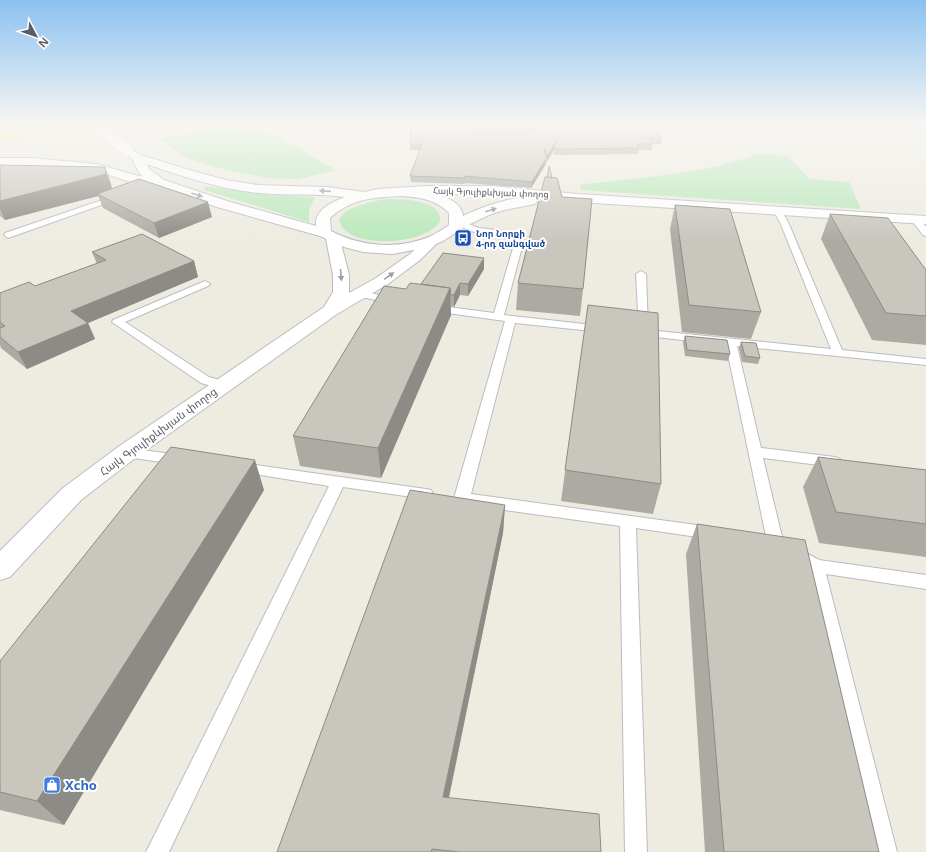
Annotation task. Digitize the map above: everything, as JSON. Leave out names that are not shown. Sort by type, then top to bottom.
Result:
[{"type":"main road","points":[[39,163],[97,168],[134,179],[160,183],[361,247],[380,249],[408,248],[431,242]]},
{"type":"main road","points":[[139,163],[144,171],[160,183]]},
{"type":"main road","points":[[156,163],[178,172],[227,184],[257,189],[322,191],[363,195],[404,192],[431,197],[452,206],[457,212],[458,225]]},
{"type":"main road","name":"Հայկ Գյուլիքևխյան փողոց","points":[[404,192],[439,189],[540,193],[578,198],[921,220]]},
{"type":"main road","name":"Հայկ Գյուլիքևխյան փողոց","points":[[331,310],[341,292],[342,275],[329,236],[322,223],[324,216],[329,210],[348,200],[363,195]]},
{"type":"main road","name":"Հայկ Գյուլիքևխյան փողոց","points":[[0,569],[72,494],[126,453],[331,310],[361,294],[415,257],[431,242],[446,234],[458,225],[488,210],[532,201],[578,198]]},
{"type":"lane","points":[[143,189],[160,183]]},
{"type":"lane","points":[[8,235],[128,194]]},
{"type":"lane","points":[[778,212],[784,222],[838,353]]},
{"type":"lane","points":[[921,220],[926,233]]},
{"type":"lane","points":[[458,225],[477,230],[522,236],[498,317]]},
{"type":"lane","points":[[641,274],[643,333]]},
{"type":"lane","points":[[205,284],[117,322],[205,380],[222,385]]},
{"type":"lane","points":[[361,294],[407,304]]},
{"type":"lane","points":[[423,307],[511,319],[612,330]]},
{"type":"lane","points":[[462,499],[511,319]]},
{"type":"lane","points":[[628,331],[926,362]]},
{"type":"lane","points":[[731,342],[775,541]]},
{"type":"lane","points":[[756,452],[849,464]]},
{"type":"lane","points":[[126,453],[193,462]]},
{"type":"lane","points":[[224,466],[729,535]]},
{"type":"lane","points":[[156,852],[338,482]]},
{"type":"lane","points":[[628,521],[636,852]]},
{"type":"lane","points":[[760,539],[775,541],[816,566],[926,582]]},
{"type":"lane","points":[[816,566],[886,852]]},
{"type":"green space","points":[[202,163],[323,163],[336,170],[298,179],[268,178],[226,170]]},
{"type":"green space","points":[[730,163],[794,163],[809,179],[849,182],[861,209],[580,190],[581,184],[660,176]]},
{"type":"green space","points":[[205,186],[272,195],[315,197],[309,210],[309,222],[204,190]]},
{"type":"green space","points":[[386,199],[400,199],[425,203],[437,211],[440,221],[436,226],[427,232],[416,237],[391,241],[378,241],[355,236],[346,231],[340,224],[340,218],[352,208]]},
{"type":"building","points":[[415,163],[543,163],[532,182],[465,176],[465,178],[410,176]]},
{"type":"building","points":[[0,165],[105,167],[106,174],[0,201]]},
{"type":"building","points":[[549,166],[552,178],[547,177]]},
{"type":"building","points":[[545,177],[557,178],[562,197],[592,199],[583,289],[518,283]]},
{"type":"building","points":[[139,179],[208,202],[154,223],[97,194]]},
{"type":"building","points":[[675,205],[730,209],[761,312],[689,305]]},
{"type":"building","points":[[830,214],[888,218],[926,270],[926,316],[886,313]]},
{"type":"building","points":[[142,234],[194,261],[71,311],[88,323],[18,352],[0,337],[0,328],[5,326],[0,322],[0,293],[29,282],[35,286],[106,260],[92,252]]},
{"type":"building","points":[[443,253],[484,258],[468,284],[460,283],[454,295],[451,295],[450,288],[421,284]]},
{"type":"building","points":[[410,283],[450,288],[378,448],[293,436],[384,286],[406,289]]},
{"type":"building","points":[[588,305],[658,313],[661,484],[565,470]]},
{"type":"building","points":[[685,336],[727,340],[730,354],[687,350]]},
{"type":"building","points":[[741,342],[756,343],[760,358],[745,356]]},
{"type":"building","points":[[171,447],[255,460],[37,801],[0,792],[0,661]]},
{"type":"building","points":[[818,457],[926,470],[926,524],[836,512]]},
{"type":"building","points":[[410,490],[505,505],[443,797],[599,814],[601,852],[460,852],[432,849],[431,852],[277,852]]},
{"type":"building","points":[[697,524],[805,540],[879,852],[724,852]]},
{"type":"place","name":"Նոր Նորքի 4-րդ զանգված","points":[[463,238]]},
{"type":"place","name":"Xcho","points":[[52,785]]}]
